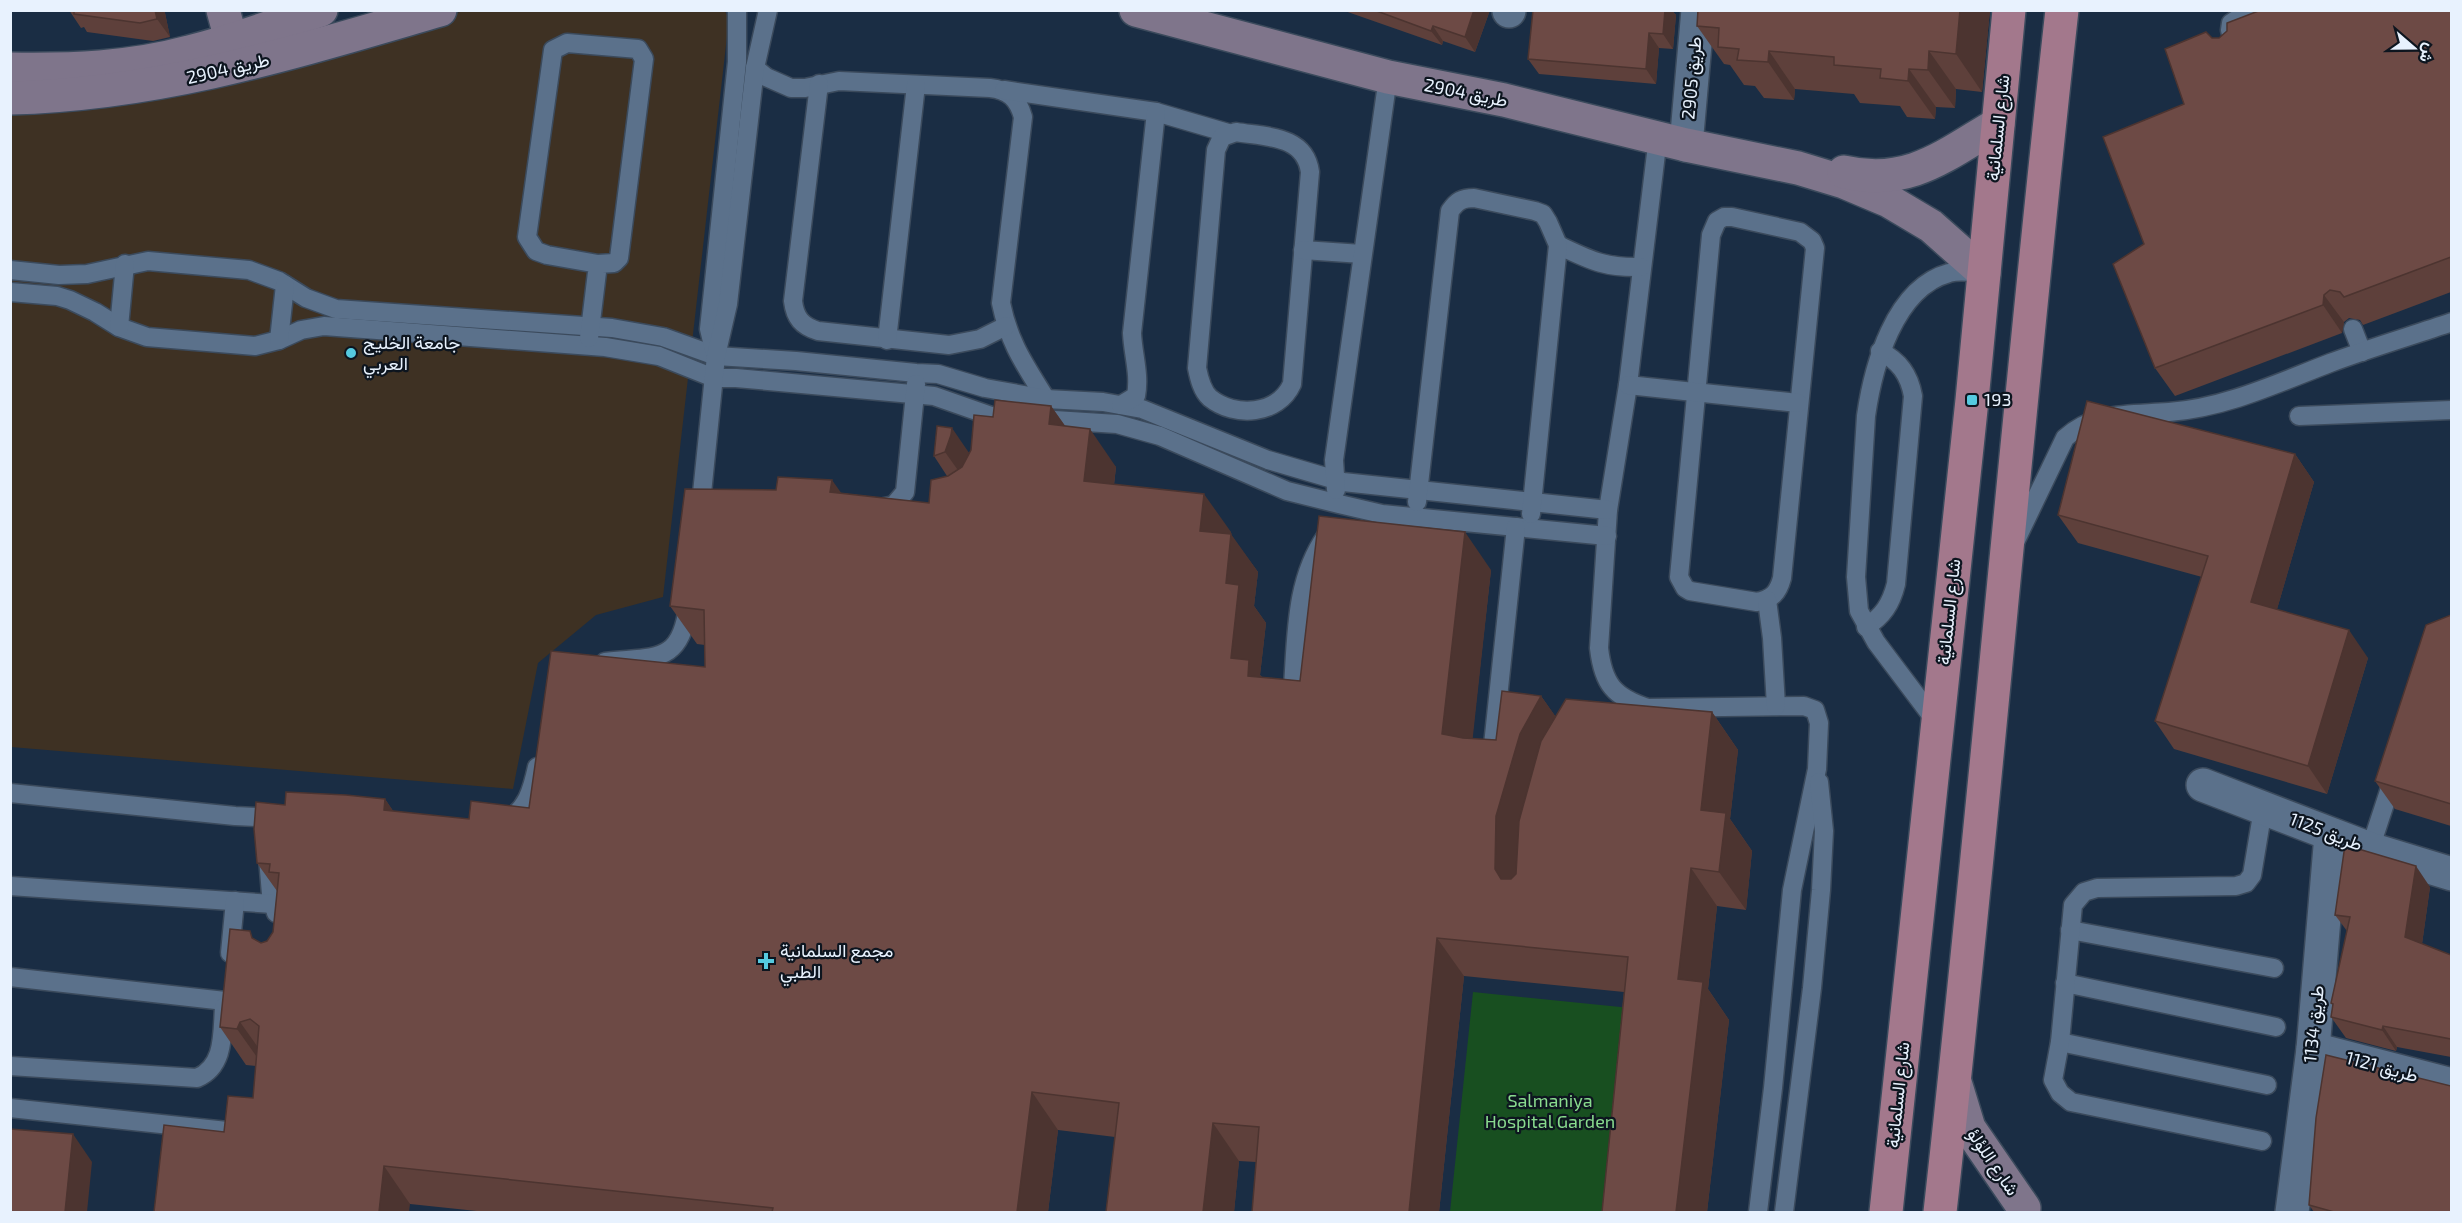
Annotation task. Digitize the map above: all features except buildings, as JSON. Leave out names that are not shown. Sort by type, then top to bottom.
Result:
[{"type":"main road","name":"شارع السلمانية","points":[[1886,1212],[1984,273],[2009,10]]},
{"type":"main road","points":[[1940,1212],[2008,557],[2031,290],[2062,10]]},
{"type":"street","name":"طريق 2904","points":[[266,19],[321,10]]},
{"type":"street","name":"طريق 2904","points":[[10,69],[59,70],[114,66],[189,52],[245,47],[440,10]]},
{"type":"street","name":"طريق 2904","points":[[1136,10],[1388,77],[1504,100],[1672,141],[1798,168],[1844,182],[1889,201],[1931,226],[1984,273]]},
{"type":"street","name":"طريق 2905","points":[[1672,141],[1698,10]]},
{"type":"street","points":[[245,47],[266,19]]},
{"type":"street","name":"طريق 2904","points":[[10,98],[108,92],[168,82],[245,47]]},
{"type":"street","name":"طريق 2904","points":[[1798,168],[1826,168],[1854,174],[1886,175],[1915,171],[1998,124]]},
{"type":"street","name":"طريق 1125","points":[[2203,785],[2370,849],[2451,874]]},
{"type":"street","name":"طريق 1134","points":[[2292,1212],[2313,1049],[2331,835]]},
{"type":"street","name":"طريق 1121","points":[[2313,1049],[2451,1085]]},
{"type":"street","name":"شارع اللؤلؤ","points":[[1955,1082],[1969,1128],[2025,1211]]},
{"type":"lane","points":[[716,356],[709,329],[737,62],[737,10]]},
{"type":"lane","points":[[697,533],[716,356],[728,304],[755,68],[768,10]]},
{"type":"lane","points":[[2236,55],[2230,27],[2234,20],[2251,10]]},
{"type":"lane","points":[[567,43],[638,50],[644,59],[619,258],[614,263],[598,264],[536,251],[527,237],[553,50],[567,43]]},
{"type":"lane","points":[[755,68],[766,78],[791,88],[805,88],[839,81],[1000,89],[1156,112],[1228,133],[1290,142],[1303,152],[1310,172],[1292,384],[1288,393],[1275,405],[1258,410],[1240,410],[1223,406],[1209,397],[1199,379],[1196,358],[1216,150],[1222,137],[1228,133]]},
{"type":"lane","points":[[1293,699],[1302,593],[1308,571],[1330,531],[1339,504],[1334,478],[1334,460],[1388,77]]},
{"type":"lane","points":[[819,84],[793,301],[794,312],[799,321],[808,328],[818,331],[936,344],[963,344],[980,339],[1006,326]]},
{"type":"lane","points":[[887,340],[916,85]]},
{"type":"lane","points":[[1000,89],[1014,97],[1020,105],[1023,117],[1001,303],[1014,347],[1046,399]]},
{"type":"lane","points":[[1121,405],[1136,396],[1139,379],[1133,356],[1132,333],[1156,112]]},
{"type":"lane","points":[[1672,141],[1641,267],[1628,385],[1608,510],[1599,648],[1601,669],[1611,688],[1628,701],[1648,708],[1804,706],[1815,710],[1819,723],[1817,769],[1792,890],[1773,1088],[1758,1212]]},
{"type":"lane","points":[[1415,517],[1450,211],[1464,198],[1535,210],[1543,214],[1558,245],[1532,503],[1523,528],[1491,765]]},
{"type":"lane","points":[[1724,217],[1800,232],[1807,235],[1815,248],[1798,403],[1782,578],[1774,595],[1767,600],[1757,602],[1696,593],[1685,588],[1679,577],[1711,235],[1717,221],[1724,217]]},
{"type":"lane","points":[[1558,245],[1589,261],[1607,266],[1641,267]]},
{"type":"lane","points":[[1304,250],[1362,254]]},
{"type":"lane","points":[[10,270],[73,275],[100,272],[125,264],[160,261],[249,270],[265,275],[306,298],[336,309],[591,328],[655,335],[716,356],[938,374],[985,388],[1046,399],[1121,405],[1148,411],[1268,460],[1343,482],[1608,510]]},
{"type":"lane","points":[[119,327],[125,264]]},
{"type":"lane","points":[[588,346],[598,264]]},
{"type":"lane","points":[[1937,723],[1866,627],[1859,611],[1856,577],[1866,416],[1880,351],[1908,301],[1932,280],[1950,272],[1984,273]]},
{"type":"lane","points":[[279,340],[285,285]]},
{"type":"lane","points":[[10,292],[57,296],[70,300],[119,327],[147,337],[255,346],[279,340],[301,330],[324,326],[588,346],[659,356],[714,378],[748,379],[916,395],[954,402],[982,414],[1001,417],[1106,422],[1148,432],[1287,490],[1382,514],[1606,536]]},
{"type":"lane","points":[[2008,557],[2065,438],[2079,426],[2106,418],[2200,408],[2233,400],[2361,352],[2451,322]]},
{"type":"lane","points":[[2353,329],[2361,352]]},
{"type":"lane","points":[[1866,627],[1886,610],[1896,584],[1913,396],[1907,375],[1900,365],[1880,351]]},
{"type":"lane","points":[[862,507],[885,508],[901,500],[907,483],[916,373]]},
{"type":"lane","points":[[1628,385],[1798,403]]},
{"type":"lane","points":[[2299,416],[2451,410]]},
{"type":"lane","points":[[701,499],[724,500]]},
{"type":"lane","points":[[894,505],[914,506]]},
{"type":"lane","points":[[590,667],[599,662],[655,656],[671,650],[686,629],[691,588]]},
{"type":"lane","points":[[1767,600],[1773,638],[1776,706]]},
{"type":"lane","points":[[1599,705],[1611,688]]},
{"type":"lane","points":[[490,826],[503,823],[523,808],[533,787],[539,753]]},
{"type":"lane","points":[[2370,849],[2401,756]]},
{"type":"lane","points":[[1784,1212],[1812,988],[1823,861],[1823,802],[1817,769]]},
{"type":"lane","points":[[10,793],[235,816],[292,819]]},
{"type":"lane","points":[[2262,1142],[2071,1102],[2060,1093],[2053,1080],[2060,1042],[2073,905],[2084,892],[2097,888],[2236,886],[2246,883],[2252,875],[2263,809]]},
{"type":"lane","points":[[235,816],[249,825],[262,840],[271,869],[270,884],[273,904],[285,933]]},
{"type":"lane","points":[[10,886],[273,904]]},
{"type":"lane","points":[[10,1066],[196,1078],[205,1074],[217,1061],[220,1052],[235,901]]},
{"type":"lane","points":[[2070,930],[2274,968]]},
{"type":"lane","points":[[10,977],[225,1001]]},
{"type":"lane","points":[[2065,983],[2276,1027]]},
{"type":"lane","points":[[2060,1042],[2268,1085]]},
{"type":"lane","points":[[10,1108],[227,1131],[249,1126],[258,1119]]},
{"type":"shaded area","name":"جامعة الخليج العربي","points":[[463,11],[725,11],[729,19],[663,597],[596,615],[538,663],[513,789],[11,747],[11,109],[187,95]]},
{"type":"green space","name":"Salmaniya Hospital Garden","points":[[1473,992],[1650,1010],[1629,1212],[1450,1212]]},
{"type":"place","name":"جامعة الخليج العربي","points":[[351,353]]},
{"type":"place","name":"193","points":[[1972,400]]},
{"type":"place","name":"مجمع السلمانية الطبي","points":[[766,961]]}]
